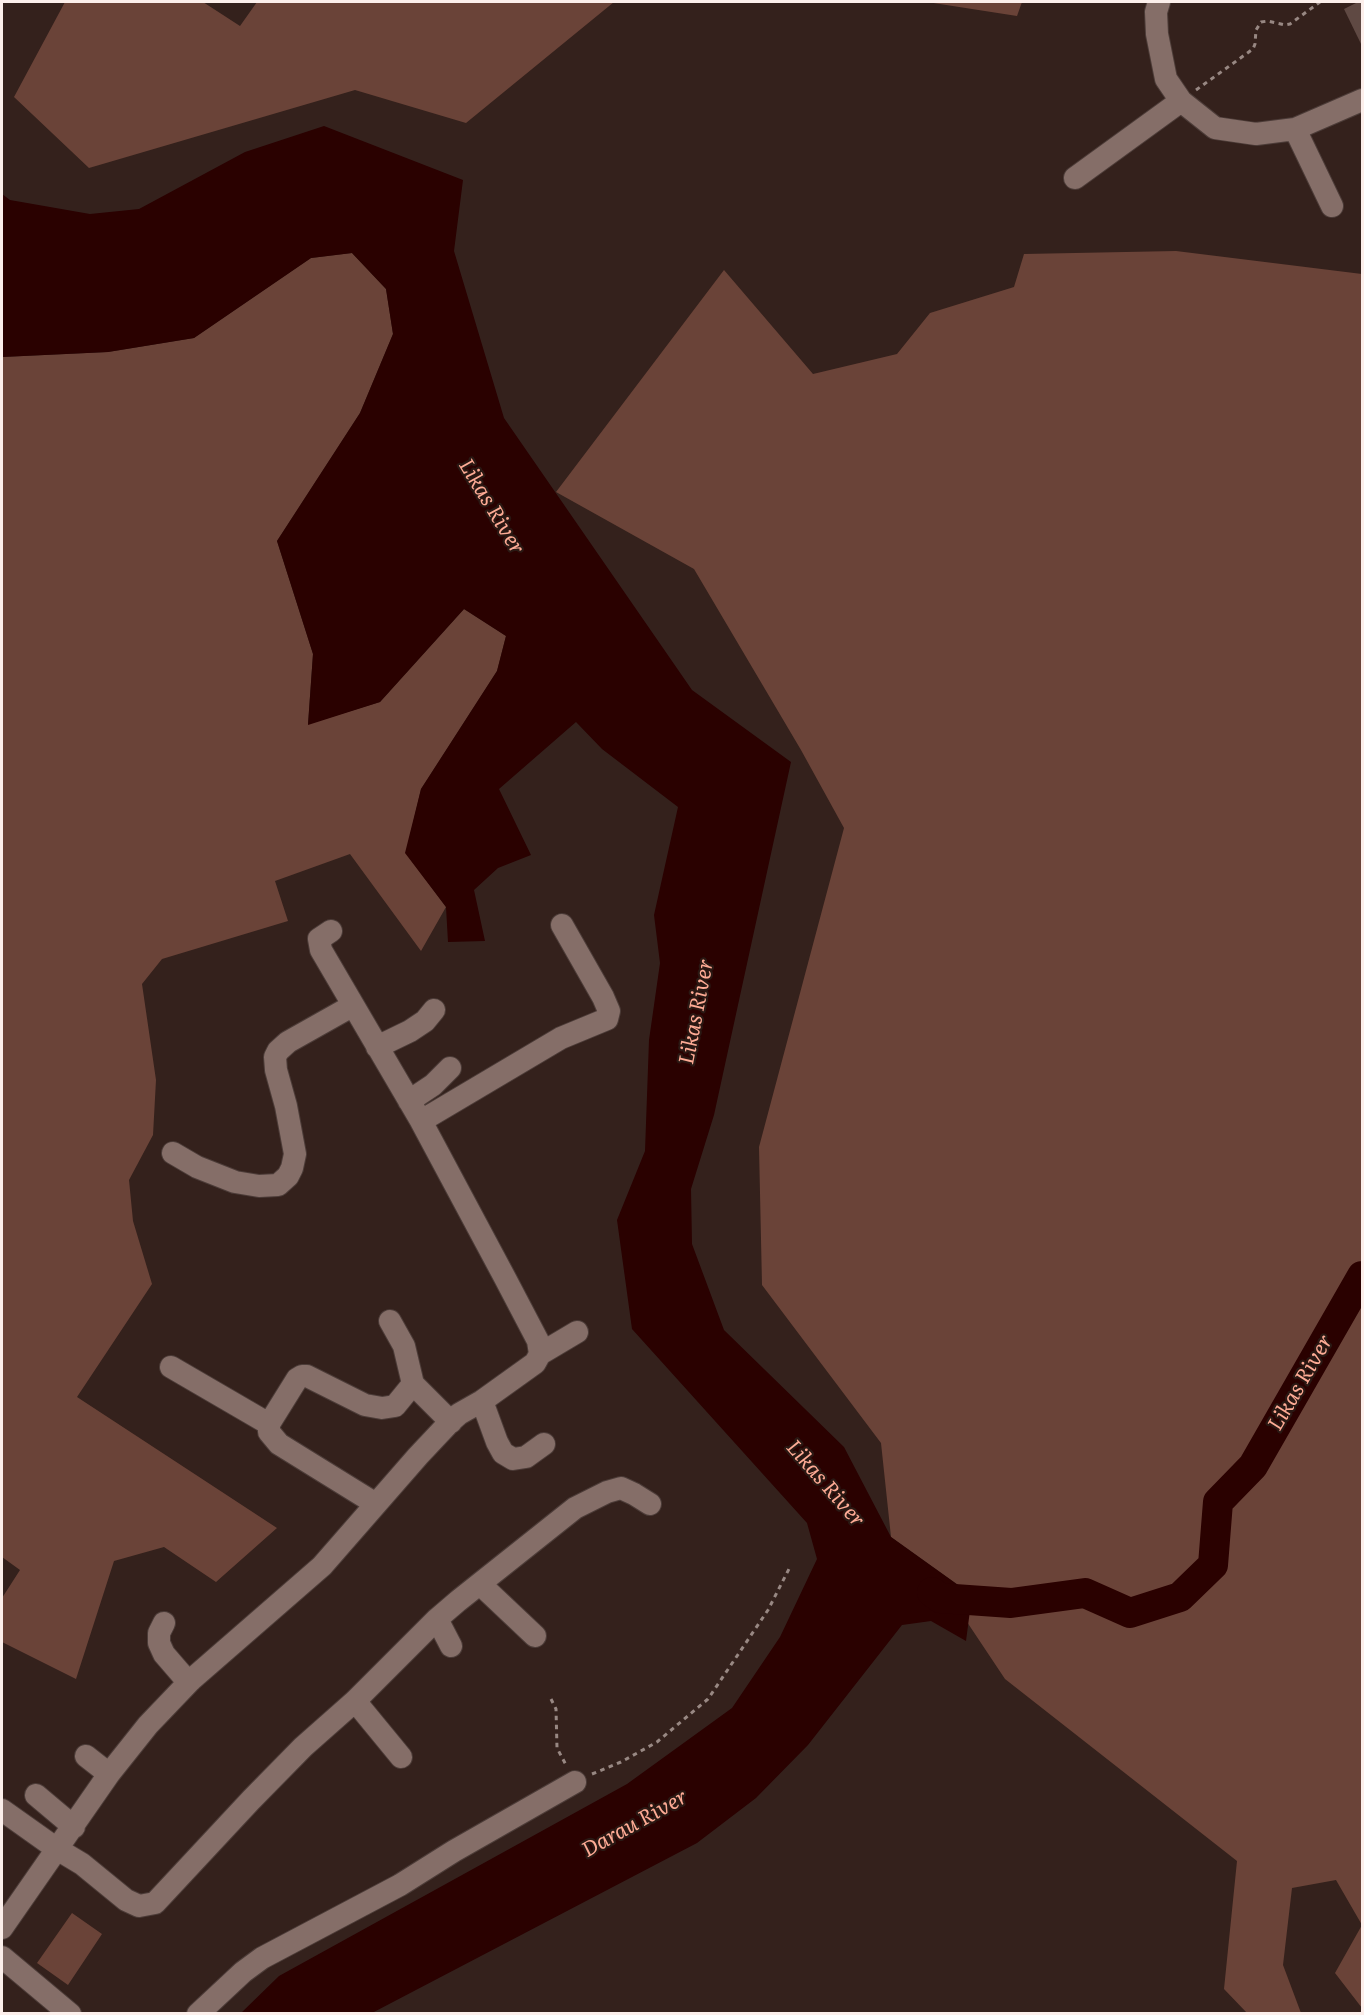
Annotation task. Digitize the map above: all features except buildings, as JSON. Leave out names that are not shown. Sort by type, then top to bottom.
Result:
[{"type":"street","points":[[1159,2],[1156,12],[1160,56],[1167,80],[1181,102],[1215,128],[1256,134],[1295,129],[1362,100]]},
{"type":"street","points":[[1075,178],[1181,102]]},
{"type":"street","points":[[1295,129],[1332,206]]},
{"type":"street","points":[[421,1121],[561,1038],[607,1019],[609,1011],[603,997],[562,925]]},
{"type":"street","points":[[331,931],[319,939],[321,950],[421,1121],[538,1341],[540,1354]]},
{"type":"street","points":[[173,1153],[197,1167],[235,1182],[259,1186],[278,1185],[288,1176],[295,1154],[286,1106],[276,1070],[278,1051],[288,1042],[352,1006]]},
{"type":"street","points":[[377,1047],[410,1031],[425,1021],[434,1010]]},
{"type":"street","points":[[409,1101],[433,1085],[450,1068]]},
{"type":"street","points":[[390,1321],[405,1346],[413,1384],[451,1422]]},
{"type":"street","points":[[2,1928],[109,1774],[148,1725],[191,1680],[322,1566],[459,1414],[482,1401],[535,1362],[540,1354],[578,1332]]},
{"type":"street","points":[[171,1367],[269,1424]]},
{"type":"street","points":[[376,1504],[279,1444],[269,1432],[269,1424],[297,1379],[302,1376],[307,1376],[365,1405],[382,1408],[395,1406],[413,1384]]},
{"type":"street","points":[[482,1401],[503,1453],[513,1459],[526,1457],[544,1444]]},
{"type":"street","points":[[2,1810],[82,1864],[126,1900],[139,1906],[155,1903],[303,1747],[354,1701],[436,1619],[576,1508],[607,1492],[621,1488],[650,1504]]},
{"type":"street","points":[[480,1584],[535,1636]]},
{"type":"street","points":[[436,1619],[451,1646]]},
{"type":"street","points":[[164,1623],[159,1633],[159,1643],[164,1654],[183,1676],[191,1680]]},
{"type":"street","points":[[354,1701],[401,1756]]},
{"type":"street","points":[[86,1756],[109,1774]]},
{"type":"street","points":[[198,2013],[262,1958],[400,1885],[454,1851],[575,1782]]},
{"type":"street","points":[[36,1795],[74,1827]]},
{"type":"street","points":[[2,1957],[70,2013]]},
{"type":"path","points":[[1181,102],[1253,49],[1256,30],[1261,22],[1290,24],[1320,2]]},
{"type":"path","points":[[551,1699],[556,1709],[556,1748],[575,1782],[621,1762],[657,1742],[708,1699],[768,1610],[790,1567]]},
{"type":"shaded area","points":[[65,2],[203,2],[240,26],[257,2],[614,2],[466,123],[355,90],[89,168],[14,97]]},
{"type":"shaded area","points":[[927,2],[1022,2],[1017,16]]},
{"type":"shaded area","points":[[1176,251],[1362,274],[1362,1925],[1336,1880],[1292,1888],[1283,1965],[1301,2013],[1247,2013],[1224,1989],[1237,1861],[1005,1679],[967,1622],[972,1595],[891,1537],[881,1443],[762,1285],[759,1147],[844,828],[801,750],[694,569],[556,492],[724,270],[813,374],[897,354],[930,313],[1014,287],[1024,254]]},
{"type":"shaded area","points":[[352,253],[386,289],[393,334],[360,413],[277,541],[313,654],[308,724],[380,702],[464,609],[506,636],[497,671],[421,789],[406,853],[446,907],[421,951],[350,854],[275,881],[288,921],[162,959],[142,984],[156,1080],[153,1135],[129,1180],[133,1221],[152,1284],[77,1397],[277,1528],[216,1582],[164,1547],[114,1561],[76,1679],[2,1642],[2,1598],[20,1570],[2,1557],[2,357],[108,352],[194,338],[311,258]]},
{"type":"shaded area","points":[[72,1913],[102,1934],[68,1985],[37,1963]]},
{"type":"shaded area","points":[[1362,1925],[1362,2008],[1335,1973]]},
{"type":"water","name":"Darau River","points":[[324,126],[463,180],[454,251],[504,418],[692,690],[791,762],[714,1115],[691,1189],[692,1244],[724,1330],[844,1447],[891,1537],[972,1595],[966,1641],[931,1621],[902,1625],[808,1745],[756,1798],[697,1843],[372,2013],[240,2014],[279,1976],[627,1784],[732,1708],[780,1637],[817,1559],[807,1523],[632,1329],[617,1220],[645,1151],[649,1040],[660,963],[654,915],[678,807],[602,749],[576,722],[499,789],[531,855],[498,868],[474,890],[485,941],[448,942],[446,907],[405,853],[421,789],[497,671],[506,636],[464,609],[380,702],[308,725],[313,654],[277,541],[360,413],[393,334],[386,289],[352,253],[311,258],[194,338],[108,352],[2,357],[2,194],[10,200],[90,214],[139,209],[245,152]]},
{"type":"waterway","name":"Likas River","points":[[932,1592],[940,1598],[1011,1603],[1085,1593],[1130,1613],[1180,1597],[1213,1565],[1218,1502],[1253,1466],[1362,1276]]}]
